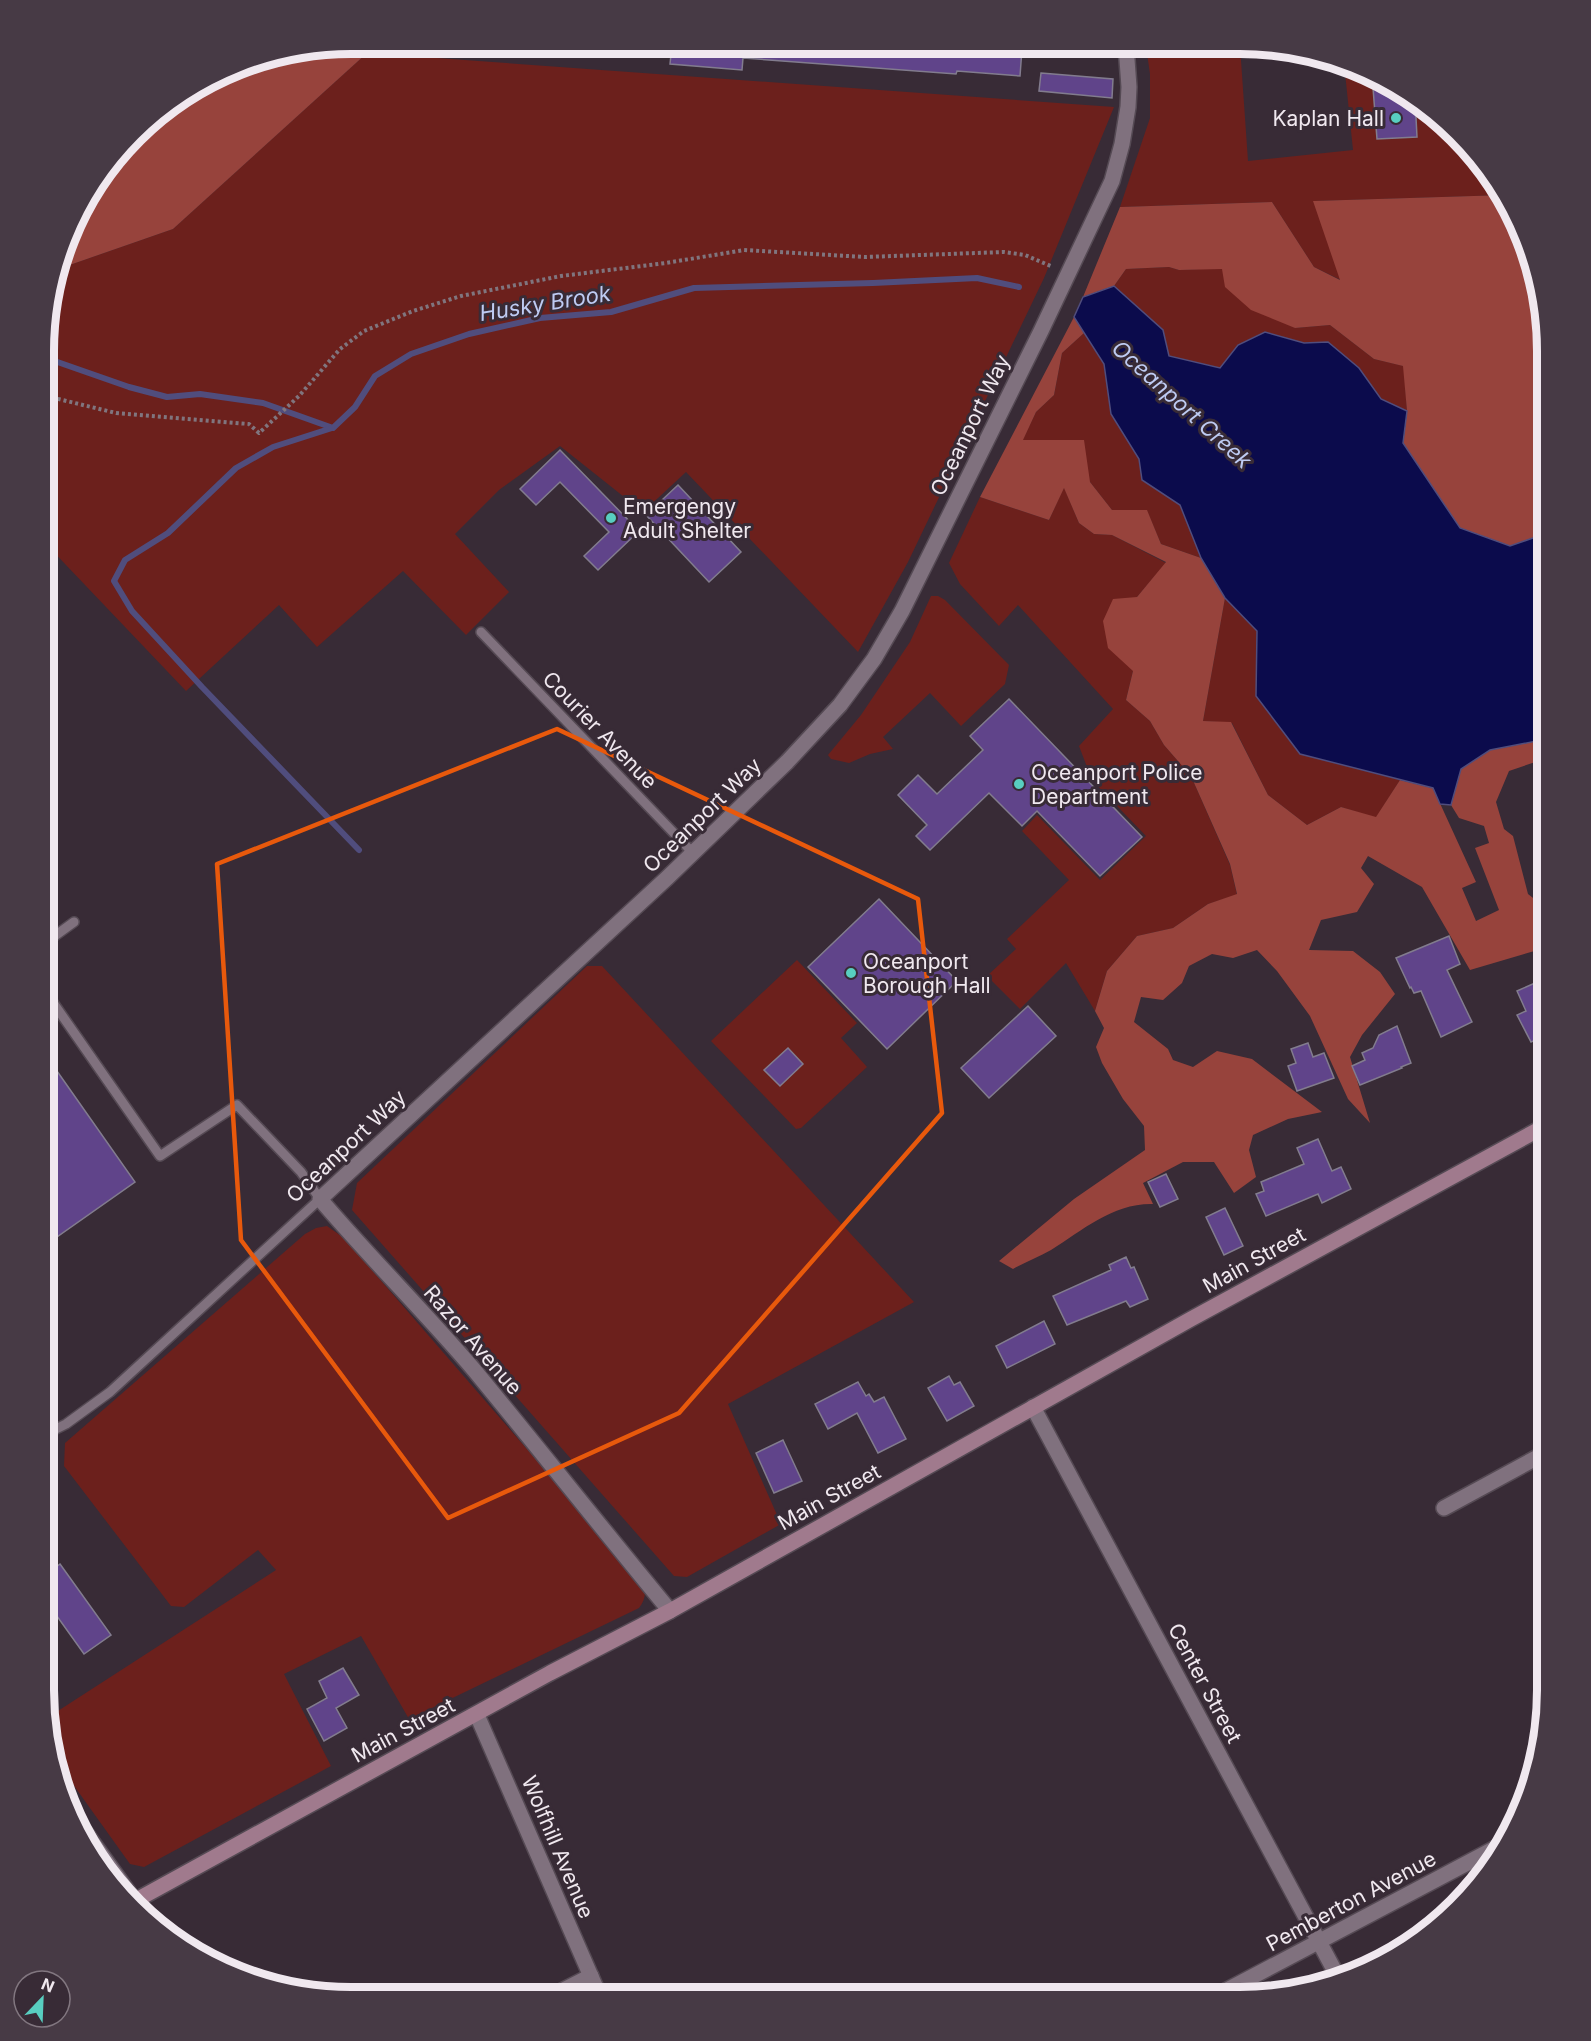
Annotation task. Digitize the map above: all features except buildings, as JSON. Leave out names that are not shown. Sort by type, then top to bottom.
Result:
[{"type":"street","name":"Oceanport Way","points":[[320,1199],[788,762],[840,705],[874,659],[902,611],[1104,200],[1122,144],[1129,97],[1126,54]]},
{"type":"street","name":"Main Street","points":[[139,1898],[550,1673],[670,1611],[1411,1198],[1537,1130]]},
{"type":"street","name":"Razor Avenue","points":[[320,1199],[348,1233],[423,1311],[475,1371],[670,1611]]},
{"type":"street","name":"Center Street","points":[[1034,1407],[1335,1971]]},
{"type":"street","points":[[1444,1508],[1537,1457]]},
{"type":"street","name":"Wolfhill Avenue","points":[[477,1715],[596,1987]]},
{"type":"street","name":"Pemberton Avenue","points":[[1233,1987],[1489,1851]]},
{"type":"street","points":[[570,1987],[591,1976]]},
{"type":"lane","name":"Courier Avenue","points":[[481,632],[693,853]]},
{"type":"lane","points":[[54,936],[74,922]]},
{"type":"lane","name":"Razor Avenue","points":[[54,1004],[160,1156],[237,1105],[301,1172],[320,1199]]},
{"type":"lane","name":"Oceanport Way","points":[[54,1430],[110,1392],[320,1199]]},
{"type":"path","points":[[54,398],[116,413],[249,424],[259,433],[299,396],[340,349],[364,331],[412,311],[461,296],[561,276],[666,263],[744,250],[865,257],[1004,252],[1025,255],[1068,273]]},
{"type":"highlighted area","points":[[557,729],[918,899],[942,1113],[679,1413],[448,1518],[241,1240],[217,864]]},
{"type":"shaded area","points":[[366,54],[1114,107],[1044,278],[908,562],[858,652],[686,472],[643,512],[560,446],[499,490],[455,534],[509,592],[466,635],[403,571],[317,647],[279,605],[186,691],[54,552],[54,351],[57,312],[66,266],[173,229]]},
{"type":"shaded area","points":[[366,54],[173,229],[66,266],[85,219],[104,186],[141,141],[170,115],[219,85],[274,64],[312,57]]},
{"type":"shaded area","points":[[1147,54],[1241,54],[1248,161],[1353,150],[1345,74],[1389,94],[1421,115],[1463,155],[1493,195],[1314,201],[1341,280],[1314,267],[1272,202],[1120,207],[1150,118],[1150,74]]},
{"type":"shaded area","points":[[1493,195],[1521,255],[1534,312],[1537,351],[1537,537],[1510,546],[1460,528],[1403,443],[1407,411],[1403,366],[1374,359],[1330,325],[1295,328],[1251,310],[1225,287],[1222,269],[1179,270],[1169,267],[1126,269],[1114,286],[1083,297],[1120,207],[1272,202],[1314,267],[1340,280],[1313,201]]},
{"type":"shaded area","points":[[1169,267],[1179,270],[1223,268],[1295,328],[1330,325],[1374,359],[1404,366],[1407,411],[1381,399],[1359,368],[1328,342],[1304,343],[1265,332],[1238,345],[1220,368],[1169,356],[1114,286],[1126,269]]},
{"type":"shaded area","points":[[1074,317],[1084,333],[1062,353],[1054,395],[1036,412],[1023,440],[1084,440],[1090,482],[1112,510],[1147,510],[1161,544],[1201,558],[1225,598],[1203,721],[1231,722],[1268,795],[1307,825],[1341,807],[1376,817],[1400,780],[1433,788],[1476,882],[1462,888],[1476,921],[1499,910],[1475,848],[1489,843],[1484,826],[1459,818],[1451,805],[1461,769],[1490,750],[1537,741],[1537,761],[1509,771],[1496,802],[1504,829],[1513,836],[1528,894],[1537,901],[1537,950],[1470,970],[1422,887],[1368,856],[1361,868],[1374,884],[1357,912],[1321,920],[1309,950],[1353,951],[1380,972],[1395,994],[1362,1035],[1350,1057],[1370,1123],[1348,1099],[1310,1016],[1277,971],[1257,950],[1233,958],[1212,954],[1189,966],[1182,983],[1163,1000],[1141,997],[1134,1022],[1168,1049],[1173,1060],[1193,1067],[1217,1051],[1252,1059],[1322,1112],[1288,1119],[1253,1135],[1249,1150],[1256,1177],[1234,1193],[1214,1162],[1183,1162],[1143,1183],[1153,1204],[1125,1208],[1099,1219],[1051,1250],[1013,1269],[999,1261],[1074,1199],[1145,1150],[1144,1126],[1123,1099],[1102,1063],[1096,1047],[1104,1028],[1095,1011],[1107,971],[1137,936],[1173,928],[1208,904],[1237,894],[1230,864],[1191,776],[1164,745],[1150,721],[1126,700],[1133,671],[1108,648],[1103,621],[1113,599],[1137,597],[1166,562],[1112,535],[1094,534],[1079,523],[1064,488],[1049,520],[980,497]]},
{"type":"shaded area","points":[[1084,333],[1104,364],[1111,414],[1139,459],[1142,480],[1180,505],[1201,558],[1161,544],[1147,511],[1112,510],[1090,482],[1022,441],[1036,412],[1054,395],[1062,353]]},
{"type":"shaded area","points":[[1064,487],[1079,523],[1094,534],[1112,535],[1166,563],[1137,597],[1133,671],[1126,700],[1150,721],[1164,745],[1191,776],[1230,865],[1237,895],[1208,904],[1173,928],[1137,936],[1107,971],[1095,1011],[1066,963],[1020,1009],[987,976],[1016,949],[1007,939],[1069,880],[1022,831],[1037,815],[1100,880],[1146,836],[1092,780],[1079,746],[1113,709],[1018,605],[999,626],[960,584],[949,563],[980,497],[1049,520]]},
{"type":"shaded area","points":[[931,596],[938,596],[945,600],[1009,665],[1005,684],[961,726],[930,693],[883,737],[893,749],[870,754],[849,763],[831,759],[828,755],[861,715],[910,642]]},
{"type":"shaded area","points":[[1225,598],[1257,631],[1256,696],[1300,754],[1400,780],[1376,818],[1341,807],[1307,825],[1268,795],[1232,723],[1203,721]]},
{"type":"shaded area","points":[[797,960],[857,1023],[841,1038],[867,1067],[801,1128],[796,1129],[711,1041]]},
{"type":"shaded area","points":[[587,966],[602,966],[914,1302],[728,1404],[781,1524],[687,1577],[674,1576],[352,1210],[357,1183]]},
{"type":"shaded area","points":[[327,1226],[344,1238],[644,1584],[644,1600],[639,1608],[409,1719],[361,1636],[284,1674],[331,1766],[144,1867],[130,1864],[67,1776],[55,1713],[276,1570],[258,1550],[184,1607],[171,1606],[64,1466],[65,1443],[305,1234],[316,1228]]},
{"type":"water","name":"Oceanport Creek","points":[[1114,286],[1163,330],[1169,356],[1220,368],[1238,345],[1265,332],[1304,343],[1328,342],[1359,368],[1381,399],[1407,411],[1403,443],[1460,528],[1510,546],[1537,537],[1537,741],[1490,750],[1461,769],[1451,805],[1440,804],[1433,788],[1300,754],[1256,696],[1257,631],[1225,598],[1201,558],[1180,505],[1142,480],[1139,459],[1111,414],[1104,364],[1074,317],[1083,297]]},
{"type":"waterway","name":"Husky Brook","points":[[54,361],[129,387],[167,397],[200,394],[263,403],[333,428],[355,407],[375,376],[411,354],[469,334],[540,318],[611,312],[694,288],[977,278],[1019,287]]},
{"type":"waterway","points":[[332,428],[273,447],[236,468],[168,533],[125,560],[114,581],[132,611],[359,850]]},
{"type":"place","name":"Kaplan Hall","points":[[1396,118]]},
{"type":"place","name":"Emergengy Adult Shelter","points":[[611,518]]},
{"type":"place","name":"Oceanport Police Department","points":[[1019,784]]},
{"type":"place","name":"Oceanport Borough Hall","points":[[851,973]]}]
